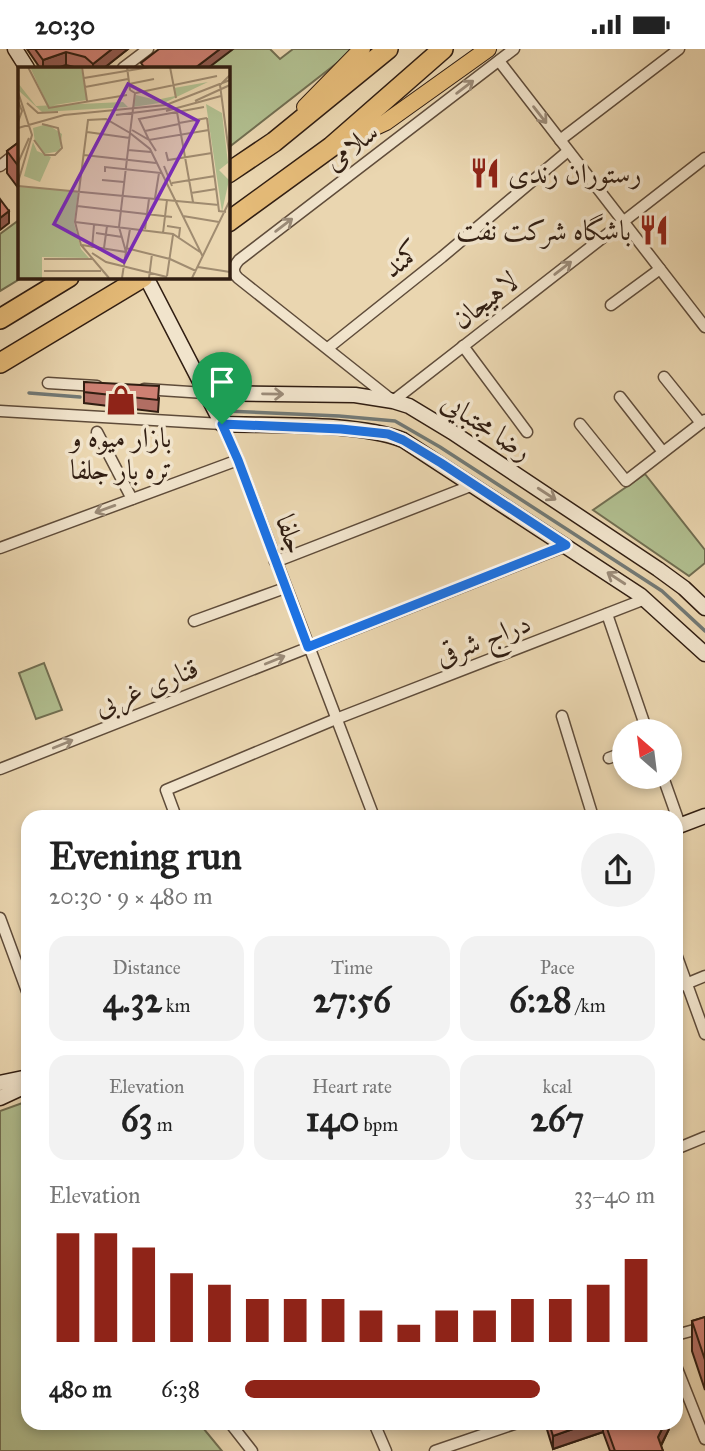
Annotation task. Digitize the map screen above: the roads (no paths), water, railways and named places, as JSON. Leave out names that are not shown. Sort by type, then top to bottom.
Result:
[{"type":"highway","points":[[229,172],[274,142],[388,49]]},
{"type":"highway","points":[[229,221],[331,147],[443,49]]},
{"type":"highway","points":[[0,319],[67,278]]},
{"type":"highway","points":[[0,363],[142,278]]},
{"type":"main road","points":[[15,49],[26,67]]},
{"type":"main road","points":[[274,142],[362,49]]},
{"type":"main road","points":[[331,147],[386,122],[493,55]]},
{"type":"main road","name":"جلفا","points":[[145,278],[222,424]]},
{"type":"main road","name":"رضا مجتبایی","points":[[205,393],[355,395],[409,406],[670,577],[705,608]]},
{"type":"main road","name":"رضا مجتبایی","points":[[222,424],[341,429],[388,434],[403,440],[645,599],[705,654]]},
{"type":"main road","points":[[683,824],[705,816]]},
{"type":"main road","points":[[0,1083],[21,1078]]},
{"type":"main road","points":[[0,1098],[21,1088]]},
{"type":"street","points":[[124,67],[148,49]]},
{"type":"street","name":"سلامی","points":[[328,348],[238,278],[233,269],[239,260],[493,55],[514,49]]},
{"type":"street","points":[[560,140],[680,49]]},
{"type":"street","points":[[493,55],[705,327]]},
{"type":"street","name":"کمند","points":[[328,348],[568,151]]},
{"type":"street","points":[[0,166],[18,152]]},
{"type":"street","name":"لاهیجان","points":[[393,401],[705,158]]},
{"type":"street","points":[[611,305],[660,269]]},
{"type":"street","points":[[463,346],[527,432]]},
{"type":"street","points":[[328,348],[393,401]]},
{"type":"street","points":[[580,424],[626,481],[703,421],[664,377]]},
{"type":"street","points":[[48,383],[113,387]]},
{"type":"street","points":[[126,388],[205,393]]},
{"type":"street","points":[[620,397],[663,452]]},
{"type":"street","points":[[0,411],[222,424]]},
{"type":"street","name":"جلفا","points":[[222,424],[371,810]]},
{"type":"street","points":[[97,432],[132,499]]},
{"type":"street","points":[[0,548],[238,460]]},
{"type":"street","points":[[275,562],[473,485]]},
{"type":"street","name":"قناری غربی","points":[[0,769],[566,545]]},
{"type":"street","points":[[194,621],[285,588]]},
{"type":"street","name":"دراج شرقی","points":[[173,810],[166,790],[336,719],[645,599]]},
{"type":"street","points":[[607,614],[644,719]]},
{"type":"street","points":[[562,716],[591,810]]},
{"type":"street","points":[[667,789],[673,810]]},
{"type":"street","points":[[0,918],[21,975]]},
{"type":"street","points":[[683,984],[705,976]]},
{"type":"street","points":[[683,989],[705,1034]]},
{"type":"street","points":[[683,1146],[705,1137]]},
{"type":"street","points":[[683,1333],[705,1327]]},
{"type":"street","points":[[683,1384],[705,1439]]},
{"type":"street","points":[[236,1430],[253,1451]]},
{"type":"street","points":[[377,1430],[387,1451]]},
{"type":"street","points":[[435,1451],[486,1430]]},
{"type":"waterway","points":[[29,393],[80,397]]},
{"type":"waterway","points":[[225,411],[395,421],[440,447],[662,591],[705,631]]},
{"type":"place","name":"رستوران رندی","points":[[485,173]]},
{"type":"place","name":"باشگاه شرکت نفت","points":[[654,230]]},
{"type":"place","name":"بازار میوه و تره بار جلفا","points":[[121,400]]}]
